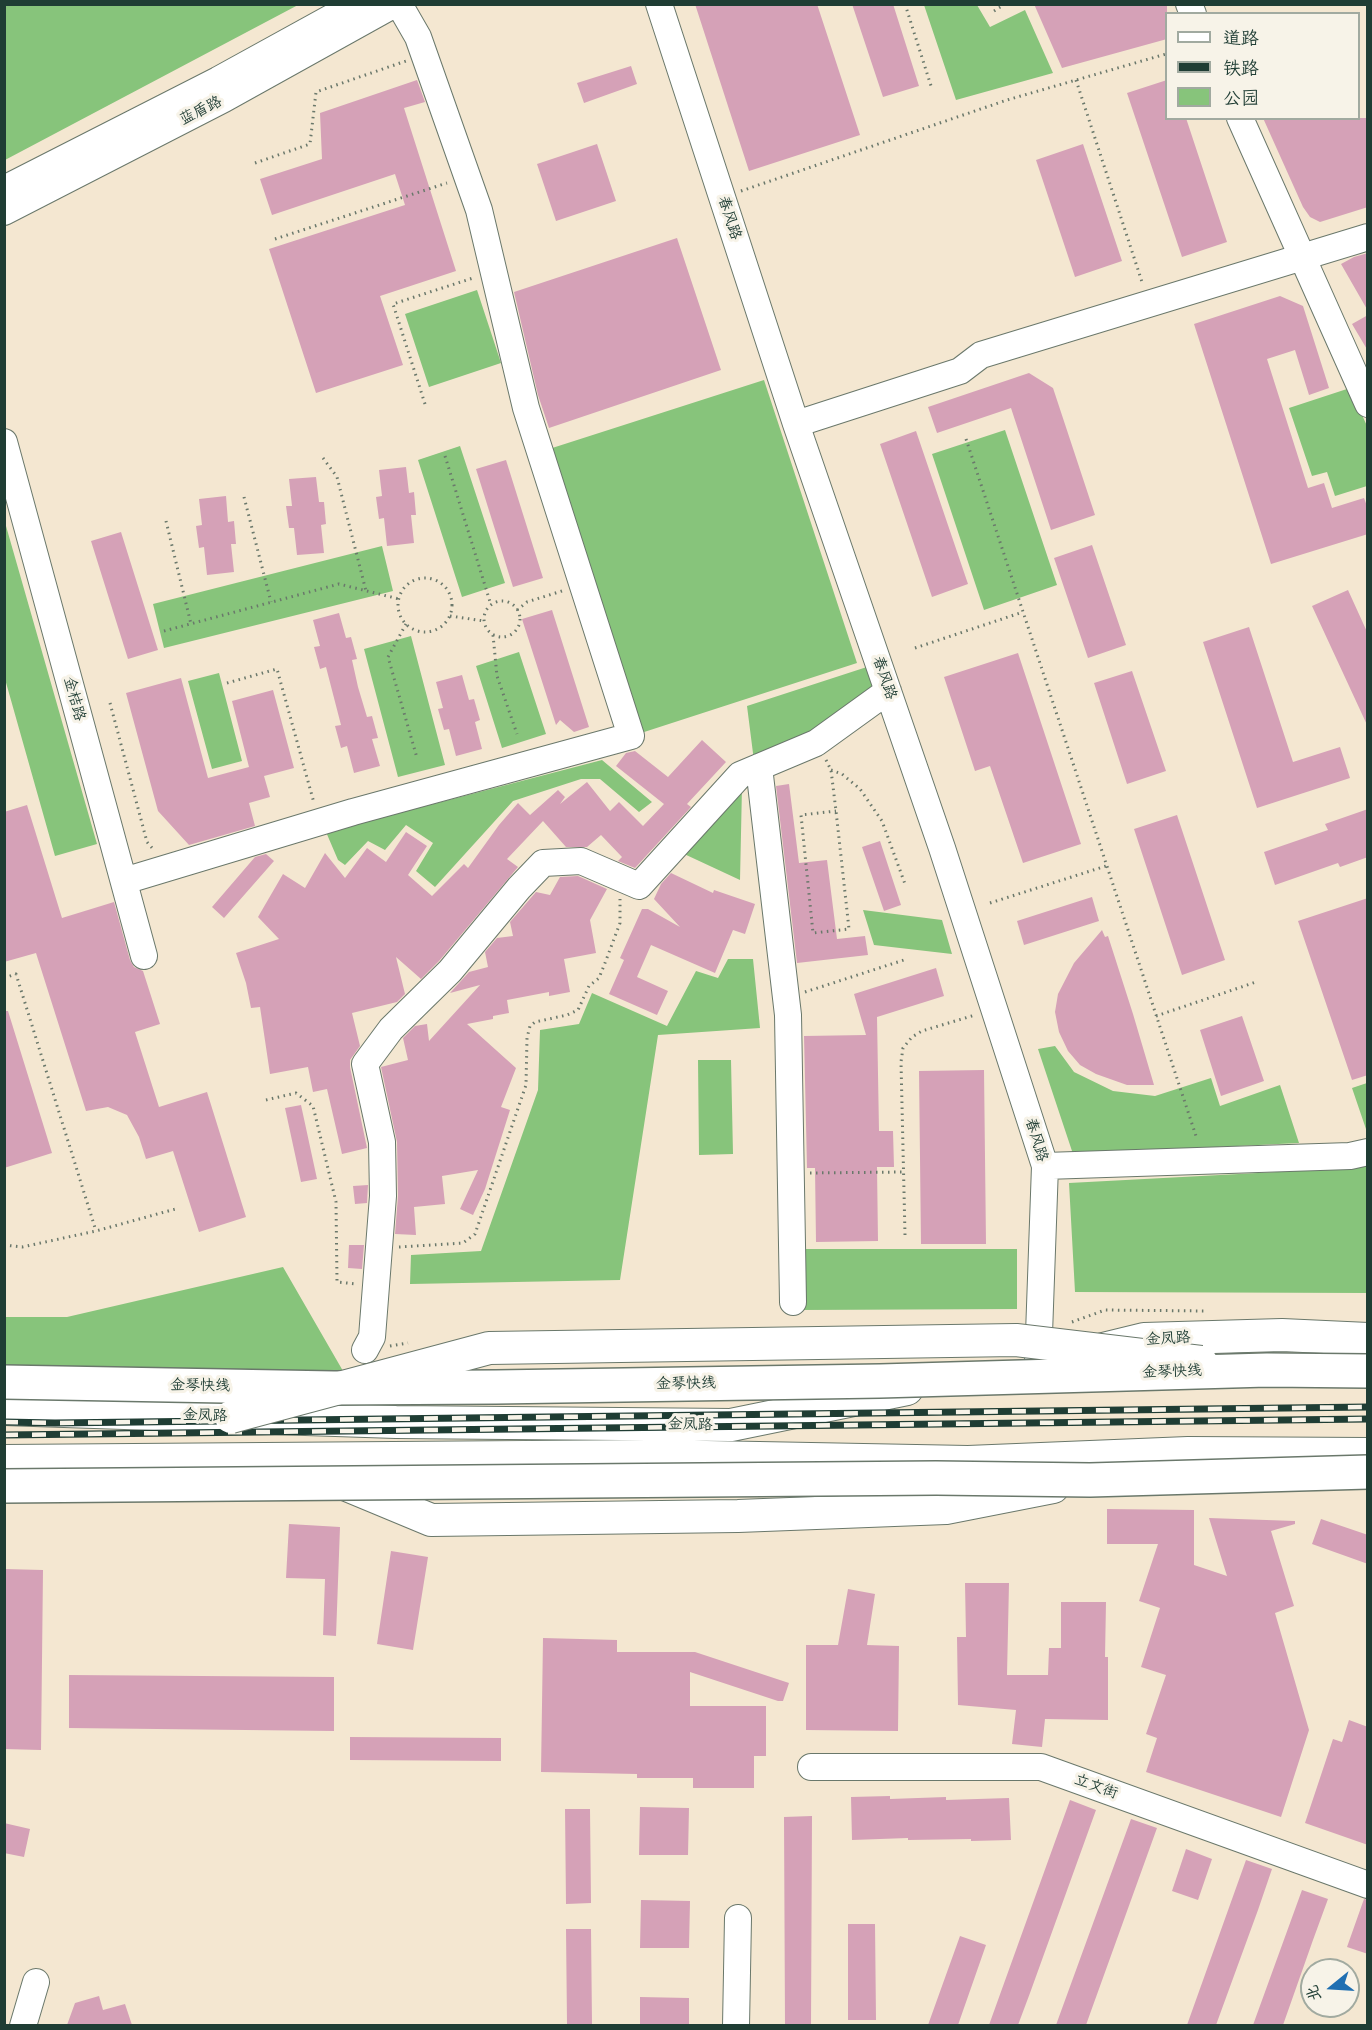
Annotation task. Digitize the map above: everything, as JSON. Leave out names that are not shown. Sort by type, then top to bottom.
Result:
[{"type":"highway","name":"金琴快线","points":[[4,1382],[334,1388],[496,1387],[880,1381],[1267,1370],[1368,1371]]},
{"type":"highway","points":[[4,1486],[936,1478],[1090,1480],[1368,1472]]},
{"type":"main road","name":"金凤路","points":[[4,1409],[396,1422],[731,1425],[1144,1339],[1282,1335],[1368,1339]]},
{"type":"main road","points":[[231,1417],[489,1348],[1016,1340],[1267,1370]]},
{"type":"main road","points":[[4,1461],[654,1456],[968,1462],[1188,1454],[1368,1454]]},
{"type":"main road","points":[[286,1459],[431,1520],[738,1516],[946,1508],[1090,1480]]},
{"type":"street","name":"蓝盾路","points":[[4,189],[218,80],[356,4]]},
{"type":"street","name":"蓝盾路","points":[[4,212],[224,99],[397,4]]},
{"type":"street","points":[[124,881],[319,822],[631,736],[526,408],[479,210],[418,37],[397,4]]},
{"type":"street","name":"春风路","points":[[659,4],[796,424],[888,691],[1045,1166],[1038,1362]]},
{"type":"street","points":[[1241,120],[1368,404]]},
{"type":"street","points":[[796,424],[960,371],[981,355],[1368,237]]},
{"type":"street","name":"金桔路","points":[[4,442],[144,956]]},
{"type":"street","points":[[365,1350],[372,1337],[383,1196],[382,1142],[365,1064],[391,1029],[450,971],[519,888],[543,863],[581,861],[639,886],[740,775],[816,743],[888,691]]},
{"type":"street","points":[[759,767],[788,1015],[793,1302]]},
{"type":"street","points":[[1045,1166],[1350,1156],[1368,1152]]},
{"type":"street","name":"立文街","points":[[812,1767],[1041,1767],[1368,1885]]},
{"type":"street","points":[[736,2025],[738,1918]]},
{"type":"street","points":[[23,2025],[36,1982]]},
{"type":"path","points":[[905,4],[932,89]]},
{"type":"path","points":[[994,11],[1005,4]]},
{"type":"path","points":[[255,163],[310,144],[316,92],[424,55]]},
{"type":"path","points":[[722,197],[1006,100],[1165,55]]},
{"type":"path","points":[[1076,80],[1149,304]]},
{"type":"path","points":[[275,238],[467,176]]},
{"type":"path","points":[[425,405],[393,304],[493,271]]},
{"type":"path","points":[[966,439],[1204,1161]]},
{"type":"path","points":[[445,456],[491,605]]},
{"type":"path","points":[[322,458],[337,477],[366,591]]},
{"type":"path","points":[[244,497],[271,602]]},
{"type":"path","points":[[166,521],[191,624]]},
{"type":"path","points":[[416,579],[434,579],[442,583],[452,598],[453,607],[450,616],[439,629],[430,632],[421,632],[406,624],[398,608],[402,590],[416,579]]},
{"type":"path","points":[[164,631],[339,584],[399,599]]},
{"type":"path","points":[[517,610],[527,602],[583,584]]},
{"type":"path","points":[[496,602],[508,602],[517,610],[520,622],[515,632],[504,638],[493,635],[485,627],[487,609],[496,602]]},
{"type":"path","points":[[915,648],[1023,612]]},
{"type":"path","points":[[450,616],[484,621]]},
{"type":"path","points":[[406,624],[388,657],[417,758]]},
{"type":"path","points":[[493,635],[497,676],[517,734]]},
{"type":"path","points":[[227,683],[278,669],[319,822]]},
{"type":"path","points":[[110,703],[147,842],[168,867]]},
{"type":"path","points":[[816,743],[831,770],[836,811],[849,929],[813,933],[801,815],[836,811]]},
{"type":"path","points":[[831,770],[843,774],[860,789],[882,820],[905,884]]},
{"type":"path","points":[[990,903],[1107,866]]},
{"type":"path","points":[[379,1247],[463,1243],[475,1234],[526,1085],[527,1038],[530,1026],[535,1022],[567,1015],[578,1010],[589,986],[599,978],[620,923],[621,878]]},
{"type":"path","points":[[786,998],[907,959]]},
{"type":"path","points":[[4,978],[16,974],[96,1231]]},
{"type":"path","points":[[1156,1016],[1256,982]]},
{"type":"path","points":[[905,1235],[901,1062],[903,1048],[912,1037],[922,1031],[994,1010]]},
{"type":"path","points":[[266,1100],[296,1093],[313,1106],[336,1202],[337,1282],[376,1286]]},
{"type":"path","points":[[791,1173],[904,1172]]},
{"type":"path","points":[[4,1245],[22,1247],[96,1231],[179,1208]]},
{"type":"green space","points":[[5,4],[298,4],[298,5],[5,160]]},
{"type":"green space","points":[[924,5],[977,5],[990,27],[1025,10],[1053,73],[956,100]]},
{"type":"green space","points":[[477,290],[501,363],[429,387],[405,314]]},
{"type":"green space","points":[[764,380],[857,663],[638,734],[546,450]]},
{"type":"green space","points":[[1350,388],[1367,426],[1367,486],[1335,496],[1327,472],[1312,476],[1289,408]]},
{"type":"green space","points":[[1005,430],[1057,585],[984,610],[932,454]]},
{"type":"green space","points":[[460,446],[505,583],[462,597],[418,460]]},
{"type":"green space","points":[[4,519],[97,844],[55,856],[5,679]]},
{"type":"green space","points":[[382,546],[393,591],[164,648],[153,604]]},
{"type":"green space","points":[[411,636],[445,765],[398,777],[364,649]]},
{"type":"green space","points":[[519,652],[546,734],[502,748],[476,666]]},
{"type":"green space","points":[[873,665],[881,687],[813,735],[754,761],[747,706]]},
{"type":"green space","points":[[219,673],[242,761],[212,769],[188,681]]},
{"type":"green space","points":[[602,760],[652,802],[639,812],[600,779],[581,779],[513,801],[435,887],[416,871],[433,843],[406,825],[385,850],[368,841],[345,865],[338,860],[326,832]]},
{"type":"green space","points":[[742,787],[740,880],[682,853]]},
{"type":"green space","points":[[863,910],[942,920],[952,954],[874,945]]},
{"type":"green space","points":[[728,959],[753,959],[760,1028],[658,1035],[620,1280],[410,1284],[411,1255],[481,1251],[538,1090],[540,1030],[579,1024],[592,993],[667,1026],[696,971],[718,978]]},
{"type":"green space","points":[[1055,1046],[1074,1072],[1113,1091],[1155,1096],[1211,1078],[1220,1106],[1280,1085],[1299,1143],[1073,1154],[1038,1049]]},
{"type":"green space","points":[[698,1060],[731,1060],[733,1154],[699,1155]]},
{"type":"green space","points":[[1367,1083],[1368,1131],[1367,1132],[1352,1088]]},
{"type":"green space","points":[[1367,1165],[1367,1293],[1075,1292],[1069,1183],[1352,1168]]},
{"type":"green space","points":[[798,1249],[1017,1249],[1017,1309],[799,1310]]},
{"type":"green space","points":[[283,1267],[343,1371],[5,1367],[5,1317],[67,1317]]},
{"type":"building","points":[[695,4],[817,4],[860,135],[749,171]]},
{"type":"building","points":[[852,4],[893,4],[919,86],[883,97]]},
{"type":"building","points":[[1034,4],[1167,4],[1165,40],[1062,68]]},
{"type":"building","points":[[631,66],[637,84],[584,103],[577,83]]},
{"type":"building","points":[[417,80],[425,102],[404,108],[456,271],[380,296],[403,365],[316,393],[269,249],[405,205],[395,174],[272,215],[260,179],[322,159],[320,113]]},
{"type":"building","points":[[1165,81],[1165,120],[1187,120],[1227,242],[1182,257],[1127,93]]},
{"type":"building","points":[[1360,118],[1368,118],[1368,207],[1320,222],[1310,217],[1303,207],[1264,120],[1360,120]]},
{"type":"building","points":[[597,144],[616,201],[556,221],[537,164]]},
{"type":"building","points":[[1083,144],[1122,261],[1075,277],[1036,160]]},
{"type":"building","points":[[677,238],[721,370],[549,428],[538,395],[514,292]]},
{"type":"building","points":[[1368,253],[1368,311],[1341,264]]},
{"type":"building","points":[[1280,296],[1303,306],[1329,388],[1309,395],[1295,350],[1267,359],[1308,488],[1324,483],[1332,508],[1364,498],[1368,509],[1368,534],[1271,564],[1194,324]]},
{"type":"building","points":[[1368,315],[1368,351],[1352,324]]},
{"type":"building","points":[[1029,373],[1053,388],[1095,515],[1051,530],[1011,408],[937,433],[928,407]]},
{"type":"building","points":[[916,431],[968,584],[932,597],[880,444]]},
{"type":"building","points":[[506,460],[543,578],[513,587],[476,469]]},
{"type":"building","points":[[406,467],[409,493],[414,492],[416,515],[411,515],[414,543],[387,546],[384,518],[379,519],[376,497],[382,496],[379,470]]},
{"type":"building","points":[[316,477],[319,502],[324,502],[326,524],[321,525],[324,553],[297,555],[294,528],[289,528],[286,506],[292,506],[289,479]]},
{"type":"building","points":[[226,496],[228,522],[234,521],[236,544],[231,544],[234,572],[207,575],[204,547],[199,548],[196,526],[202,525],[199,499]]},
{"type":"building","points":[[121,532],[158,650],[128,659],[91,541]]},
{"type":"building","points":[[1092,545],[1126,645],[1088,658],[1054,558]]},
{"type":"building","points":[[1348,590],[1368,634],[1368,727],[1312,606]]},
{"type":"building","points":[[552,610],[589,727],[574,732],[560,720],[556,725],[522,619]]},
{"type":"building","points":[[339,613],[346,638],[351,637],[357,659],[352,660],[358,687],[367,717],[372,716],[378,738],[372,739],[380,766],[354,773],[347,746],[341,748],[335,726],[341,725],[326,667],[320,669],[314,647],[320,646],[313,620]]},
{"type":"building","points":[[1249,627],[1293,762],[1340,747],[1350,778],[1257,808],[1203,642]]},
{"type":"building","points":[[1018,653],[1081,844],[1023,863],[990,766],[975,771],[944,677]]},
{"type":"building","points":[[1132,671],[1166,771],[1127,784],[1094,683]]},
{"type":"building","points":[[462,675],[469,700],[474,699],[480,720],[475,722],[482,749],[456,756],[449,729],[444,730],[438,709],[443,708],[436,682]]},
{"type":"building","points":[[181,678],[208,778],[249,767],[232,701],[273,690],[294,768],[264,776],[270,797],[249,803],[255,826],[189,845],[158,811],[126,693]]},
{"type":"building","points":[[702,740],[726,762],[687,804],[691,807],[635,868],[618,861],[622,857],[601,835],[587,847],[566,847],[543,821],[507,859],[518,867],[439,961],[421,979],[396,957],[405,994],[397,1002],[352,1013],[360,1046],[350,1060],[350,1067],[367,1148],[342,1154],[327,1089],[313,1092],[308,1067],[270,1074],[260,1007],[251,1008],[236,953],[279,939],[258,917],[283,874],[305,888],[325,853],[345,878],[367,848],[386,862],[406,832],[427,846],[408,875],[432,896],[464,864],[468,868],[518,803],[530,815],[558,790],[565,797],[560,804],[587,782],[610,811],[619,802],[643,826],[664,804],[616,766],[626,753],[635,751],[668,777]]},
{"type":"building","points":[[789,784],[799,863],[827,860],[837,939],[865,936],[868,955],[797,963],[776,786]]},
{"type":"building","points":[[27,805],[62,918],[114,902],[130,960],[134,967],[143,971],[160,1024],[135,1032],[159,1107],[207,1092],[246,1217],[199,1232],[173,1151],[146,1159],[139,1137],[127,1115],[108,1107],[86,1111],[36,953],[4,962],[4,812]]},
{"type":"building","points":[[1368,809],[1368,857],[1340,867],[1338,863],[1275,885],[1264,852],[1328,830],[1325,824]]},
{"type":"building","points":[[1177,815],[1225,960],[1182,975],[1134,829]]},
{"type":"building","points":[[880,841],[901,905],[884,911],[862,847]]},
{"type":"building","points":[[266,854],[274,861],[224,918],[212,907],[255,857]]},
{"type":"building","points":[[671,873],[713,893],[714,890],[755,904],[745,934],[733,930],[715,973],[651,945],[637,977],[668,991],[657,1015],[609,994],[624,960],[620,958],[642,909],[648,909],[680,927],[654,899],[661,884]]},
{"type":"building","points":[[578,876],[607,889],[590,920],[596,953],[564,959],[570,992],[549,996],[549,992],[507,1000],[509,1013],[467,1024],[516,1068],[501,1107],[510,1110],[485,1189],[473,1215],[460,1209],[478,1170],[442,1176],[445,1204],[414,1207],[416,1235],[395,1234],[398,1196],[397,1142],[381,1067],[408,1060],[403,1038],[415,1026],[427,1024],[429,1041],[480,985],[450,993],[469,972],[488,967],[485,952],[497,938],[513,936],[510,922],[536,892],[550,895],[560,877]]},
{"type":"building","points":[[1092,897],[1099,921],[1024,945],[1017,921]]},
{"type":"building","points":[[1368,898],[1368,1075],[1352,1080],[1298,921]]},
{"type":"building","points":[[1102,930],[1105,937],[1108,936],[1154,1085],[1127,1085],[1096,1074],[1080,1065],[1068,1051],[1059,1032],[1055,1012],[1058,994],[1074,963]]},
{"type":"building","points":[[936,968],[944,996],[877,1017],[879,1131],[893,1131],[894,1167],[877,1167],[878,1241],[816,1242],[815,1168],[807,1168],[804,1036],[866,1035],[854,994]]},
{"type":"building","points":[[4,1011],[8,1011],[52,1153],[4,1168]]},
{"type":"building","points":[[1242,1016],[1264,1081],[1221,1096],[1200,1030]]},
{"type":"building","points":[[984,1070],[986,1244],[921,1244],[919,1071]]},
{"type":"building","points":[[301,1105],[317,1179],[301,1182],[285,1108]]},
{"type":"building","points":[[368,1185],[367,1203],[355,1204],[353,1186]]},
{"type":"building","points":[[349,1245],[364,1245],[362,1269],[348,1268]]},
{"type":"building","points":[[1107,1509],[1194,1510],[1194,1565],[1227,1576],[1209,1518],[1295,1521],[1295,1524],[1271,1531],[1294,1606],[1275,1613],[1309,1730],[1281,1817],[1146,1772],[1157,1738],[1146,1734],[1166,1675],[1141,1667],[1160,1608],[1139,1601],[1158,1544],[1107,1544]]},
{"type":"building","points":[[1321,1519],[1368,1535],[1368,1564],[1312,1544]]},
{"type":"building","points":[[289,1524],[340,1527],[336,1636],[323,1635],[325,1579],[286,1578]]},
{"type":"building","points":[[391,1551],[428,1557],[413,1650],[377,1644]]},
{"type":"building","points":[[4,1569],[43,1570],[41,1750],[4,1749]]},
{"type":"building","points":[[965,1583],[1009,1583],[1007,1675],[1048,1675],[1049,1648],[1061,1648],[1061,1602],[1106,1602],[1105,1657],[1108,1657],[1108,1720],[1045,1719],[1042,1747],[1012,1744],[1016,1710],[958,1705],[957,1637],[966,1637]]},
{"type":"building","points":[[848,1589],[875,1594],[867,1645],[899,1646],[898,1731],[806,1730],[806,1645],[838,1645]]},
{"type":"building","points":[[543,1638],[617,1640],[617,1652],[695,1652],[789,1683],[783,1701],[778,1701],[690,1672],[690,1706],[766,1706],[766,1756],[754,1756],[754,1788],[693,1788],[693,1778],[637,1778],[637,1774],[541,1772]]},
{"type":"building","points":[[69,1675],[334,1677],[334,1731],[69,1728]]},
{"type":"building","points":[[1349,1720],[1368,1727],[1368,1845],[1305,1823],[1333,1739],[1342,1742]]},
{"type":"building","points":[[350,1737],[501,1738],[501,1761],[350,1760]]},
{"type":"building","points":[[890,1796],[890,1799],[946,1797],[946,1800],[1009,1798],[1011,1840],[908,1840],[908,1838],[852,1840],[851,1797]]},
{"type":"building","points":[[1070,1800],[1096,1810],[1018,2025],[989,2025]]},
{"type":"building","points":[[640,1807],[689,1808],[688,1855],[639,1855]]},
{"type":"building","points":[[565,1809],[590,1809],[591,1903],[566,1904]]},
{"type":"building","points":[[812,1816],[811,2025],[785,2025],[784,1817]]},
{"type":"building","points":[[1131,1819],[1157,1828],[1086,2025],[1056,2025]]},
{"type":"building","points":[[4,1823],[30,1829],[24,1857],[4,1853]]},
{"type":"building","points":[[1186,1849],[1212,1859],[1198,1900],[1172,1891]]},
{"type":"building","points":[[1246,1860],[1272,1869],[1258,1910],[1216,2025],[1187,2025]]},
{"type":"building","points":[[1302,1890],[1328,1899],[1307,1958],[1300,1958],[1300,1977],[1283,2025],[1253,2025]]},
{"type":"building","points":[[1364,1899],[1368,1900],[1368,1954],[1347,1947]]},
{"type":"building","points":[[641,1900],[690,1901],[689,1948],[640,1948]]},
{"type":"building","points":[[848,1924],[875,1924],[876,2020],[848,2020]]},
{"type":"building","points":[[566,1929],[591,1929],[592,2024],[567,2024]]},
{"type":"building","points":[[960,1936],[986,1945],[958,2025],[928,2025]]},
{"type":"building","points":[[99,1996],[103,2010],[125,2004],[132,2025],[67,2025],[75,2003]]},
{"type":"building","points":[[640,1997],[689,1998],[689,2025],[640,2025]]},
{"type":"railway","points":[[4,1422],[1368,1407]]},
{"type":"railway","points":[[4,1435],[1368,1419]]}]
